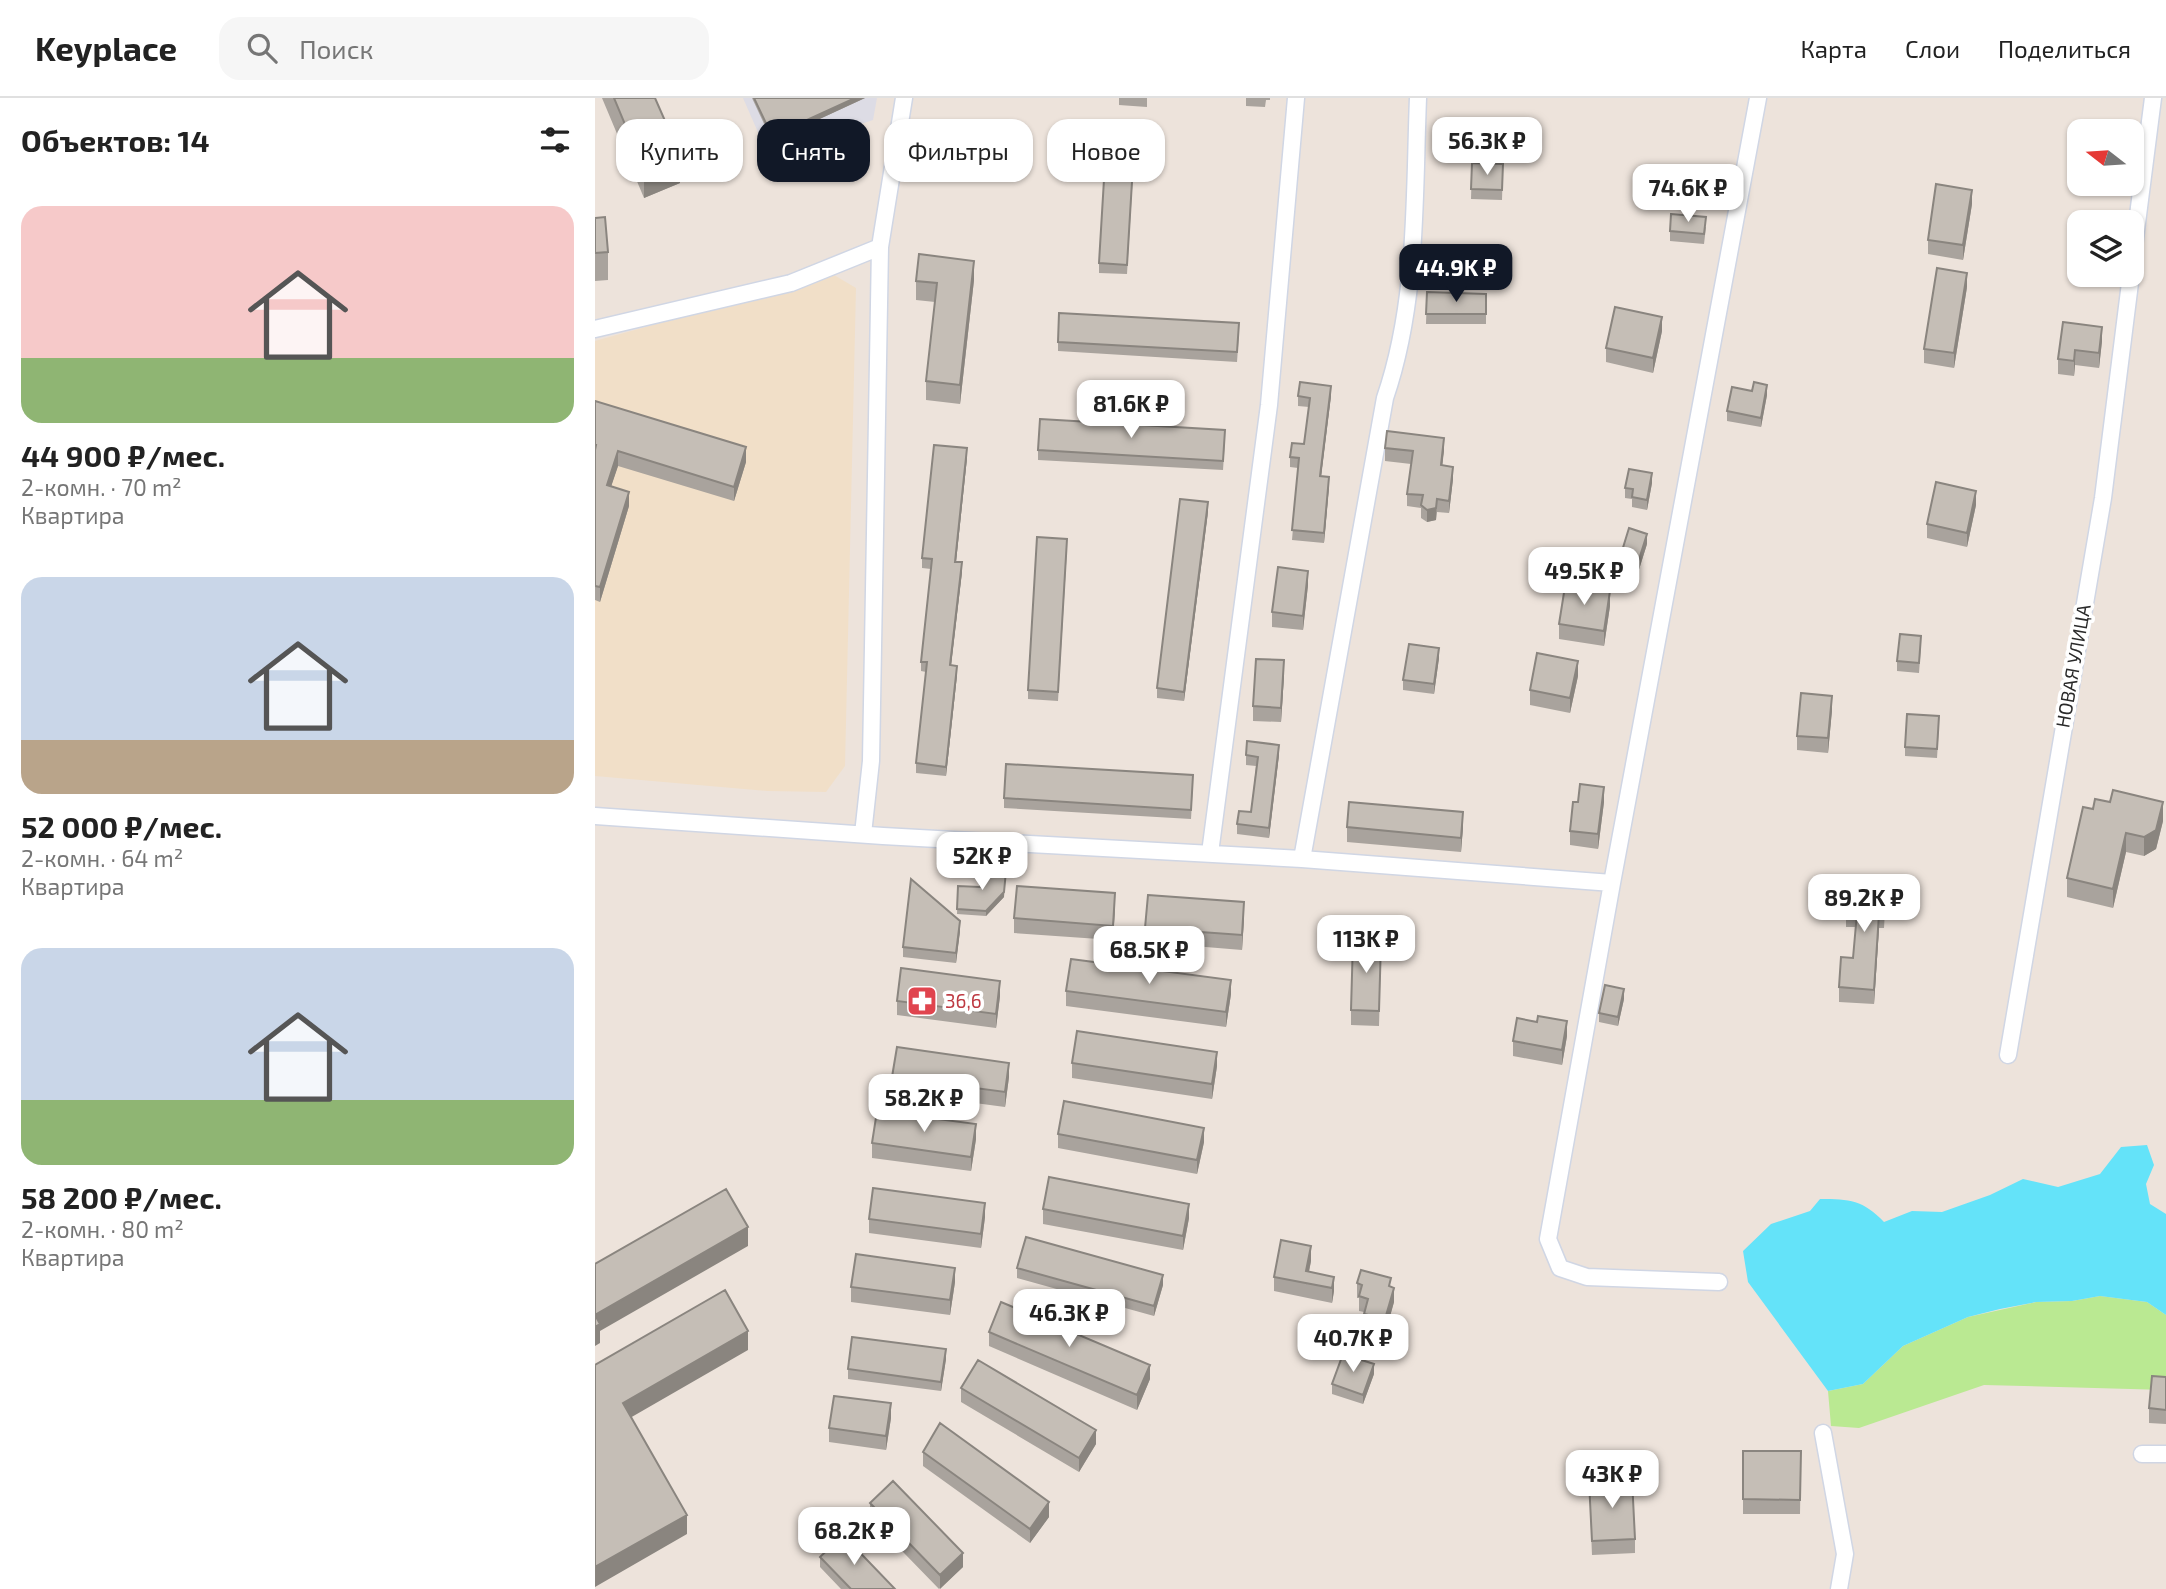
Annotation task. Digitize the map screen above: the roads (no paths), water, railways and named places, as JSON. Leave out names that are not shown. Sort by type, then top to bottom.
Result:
[{"type":"street","points":[[863,834],[871,761],[880,247],[904,98]]},
{"type":"street","points":[[1210,853],[1269,405],[1296,98]]},
{"type":"street","points":[[1302,859],[1384,398],[1391,379],[1410,290],[1418,98]]},
{"type":"street","points":[[1719,1282],[1587,1277],[1560,1268],[1548,1238],[1758,98]]},
{"type":"street","name":"НОВАЯ УЛИЦА","points":[[2139,210],[2153,98]]},
{"type":"street","points":[[595,329],[791,283],[880,247]]},
{"type":"street","name":"НОВАЯ УЛИЦА","points":[[2008,1055],[2103,498],[2129,287]]},
{"type":"street","points":[[595,816],[1302,859],[1612,883]]},
{"type":"street","points":[[1823,1433],[1846,1555],[1839,1589]]},
{"type":"street","points":[[2142,1454],[2166,1454]]},
{"type":"water","points":[[2147,1145],[2154,1165],[2146,1184],[2150,1204],[2166,1214],[2166,1315],[2147,1302],[2100,1296],[2072,1301],[2036,1302],[2000,1309],[1968,1317],[1903,1346],[1863,1384],[1828,1391],[1748,1282],[1743,1251],[1771,1224],[1810,1211],[1820,1199],[1855,1202],[1869,1209],[1884,1222],[1912,1211],[1942,1212],[1990,1195],[2023,1179],[2058,1187],[2100,1174],[2121,1147]]},
{"type":"place","name":"36,6","points":[[922,1001]]}]
